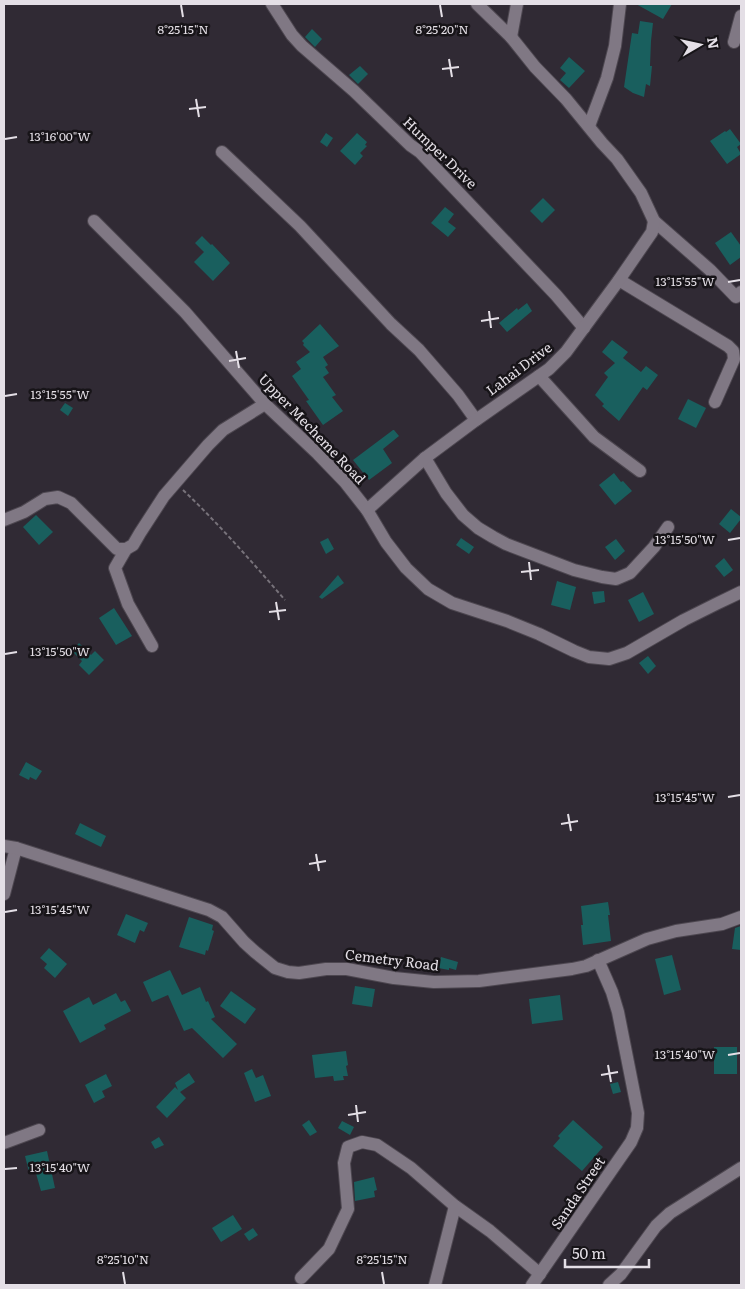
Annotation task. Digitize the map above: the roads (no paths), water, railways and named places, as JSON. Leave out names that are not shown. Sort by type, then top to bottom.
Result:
[{"type":"street","name":"Humper Drive","points":[[272,4],[292,35],[302,46],[420,152],[556,295],[584,328]]},
{"type":"street","points":[[477,4],[511,37],[626,171],[641,193],[654,221],[710,270],[736,297],[741,292]]},
{"type":"street","points":[[511,37],[517,4]]},
{"type":"street","points":[[589,126],[608,78],[615,46],[620,4]]},
{"type":"street","points":[[734,42],[741,16]]},
{"type":"street","points":[[222,152],[300,226],[391,324],[419,350],[458,395],[476,420]]},
{"type":"street","name":"Upper Mecheme Road","points":[[94,221],[185,312],[265,404],[345,482],[367,510],[386,542],[406,568],[428,589],[452,603],[507,621],[589,657],[609,659],[627,653],[684,620],[741,592]]},
{"type":"street","name":"Lahai Drive","points":[[367,510],[425,458],[550,369],[566,352],[619,280],[652,232],[654,221]]},
{"type":"street","points":[[619,280],[728,346],[733,351],[734,359],[715,402]]},
{"type":"street","points":[[539,376],[594,437],[640,471]]},
{"type":"street","points":[[4,520],[24,512],[45,499],[58,497],[70,503],[117,549],[126,549],[133,545],[164,496],[208,445],[223,430],[265,404]]},
{"type":"street","points":[[425,458],[446,493],[463,515],[478,528],[492,538],[574,570],[616,579],[630,573],[654,547],[668,527]]},
{"type":"street","points":[[126,549],[115,568],[128,604],[152,646]]},
{"type":"street","points":[[4,894],[10,848]]},
{"type":"street","name":"Cemetry Road","points":[[10,848],[209,910],[222,917],[244,942],[275,968],[288,972],[299,973],[326,969],[347,969],[394,978],[434,982],[479,981],[586,966],[647,939],[676,931],[722,924],[741,917]]},
{"type":"street","name":"Sanda Street","points":[[532,1285],[631,1142],[637,1128],[638,1113],[618,1012],[612,992],[598,960]]},
{"type":"street","points":[[4,1143],[39,1130]]},
{"type":"street","points":[[301,1278],[329,1249],[348,1209],[344,1163],[348,1147],[362,1142],[377,1145],[410,1168],[455,1206],[490,1231],[540,1274]]},
{"type":"street","points":[[609,1285],[621,1274],[656,1226],[670,1213],[741,1168]]},
{"type":"street","points":[[435,1285],[455,1206]]}]
